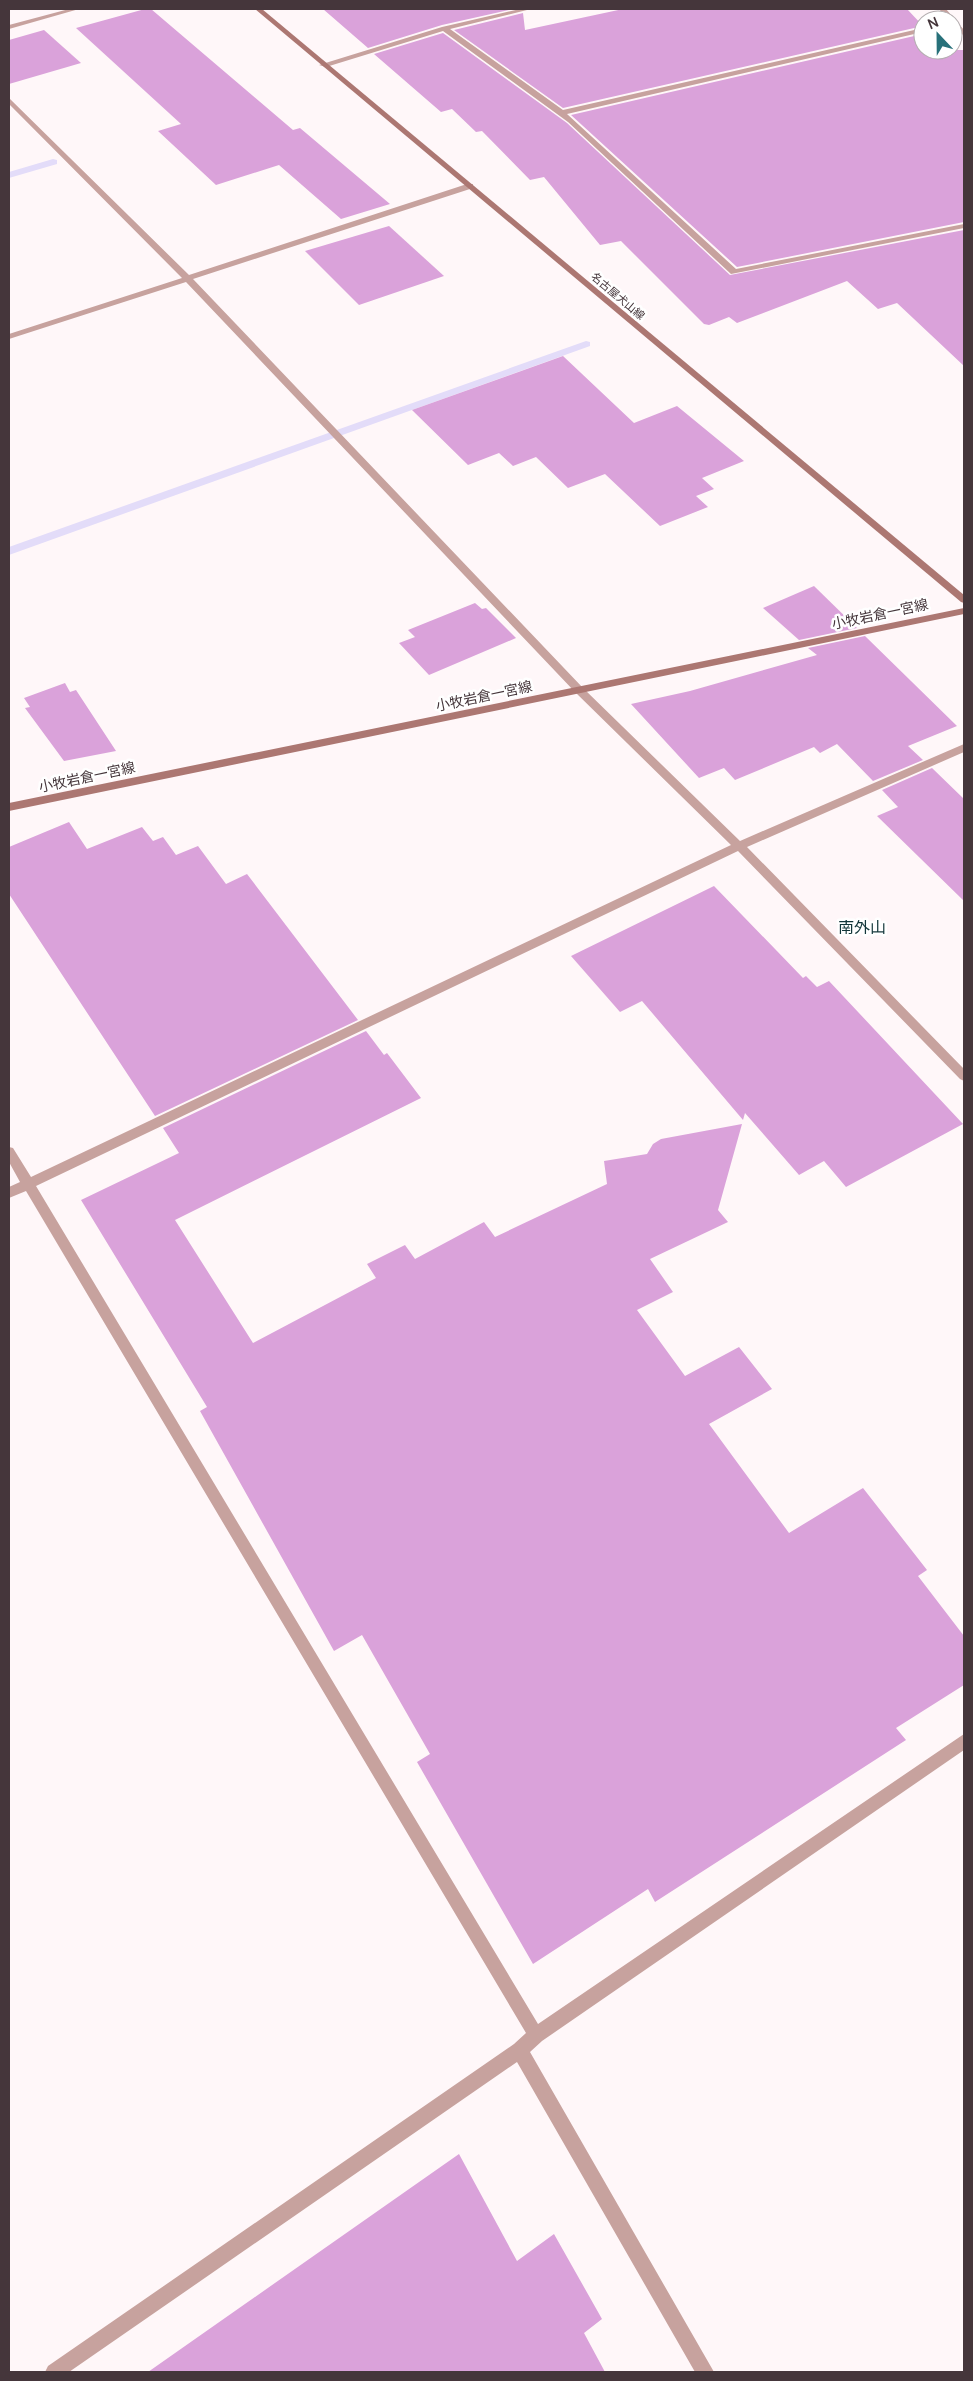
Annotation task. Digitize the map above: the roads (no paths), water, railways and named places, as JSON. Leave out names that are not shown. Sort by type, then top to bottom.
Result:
[{"type":"main road","name":"名古屋犬山線","points":[[258,9],[964,600]]},
{"type":"main road","name":"小牧岩倉一宮線","points":[[9,807],[964,611]]},
{"type":"street","points":[[9,27],[76,9]]},
{"type":"street","points":[[323,65],[444,28],[528,9]]},
{"type":"street","points":[[444,28],[561,112],[734,272],[964,226]]},
{"type":"street","points":[[561,112],[913,32]]},
{"type":"street","points":[[9,100],[188,279],[579,690],[739,846],[964,1076]]},
{"type":"street","points":[[9,337],[470,186]]},
{"type":"street","points":[[9,1194],[739,846],[964,748]]},
{"type":"street","points":[[9,1152],[536,2035]]},
{"type":"street","points":[[54,2372],[520,2050],[536,2035],[964,1741]]},
{"type":"street","points":[[520,2050],[705,2372]]},
{"type":"waterway","points":[[9,175],[53,162]]},
{"type":"waterway","points":[[9,551],[586,344]]},
{"type":"district","name":"南外山","points":[[862,927]]}]
